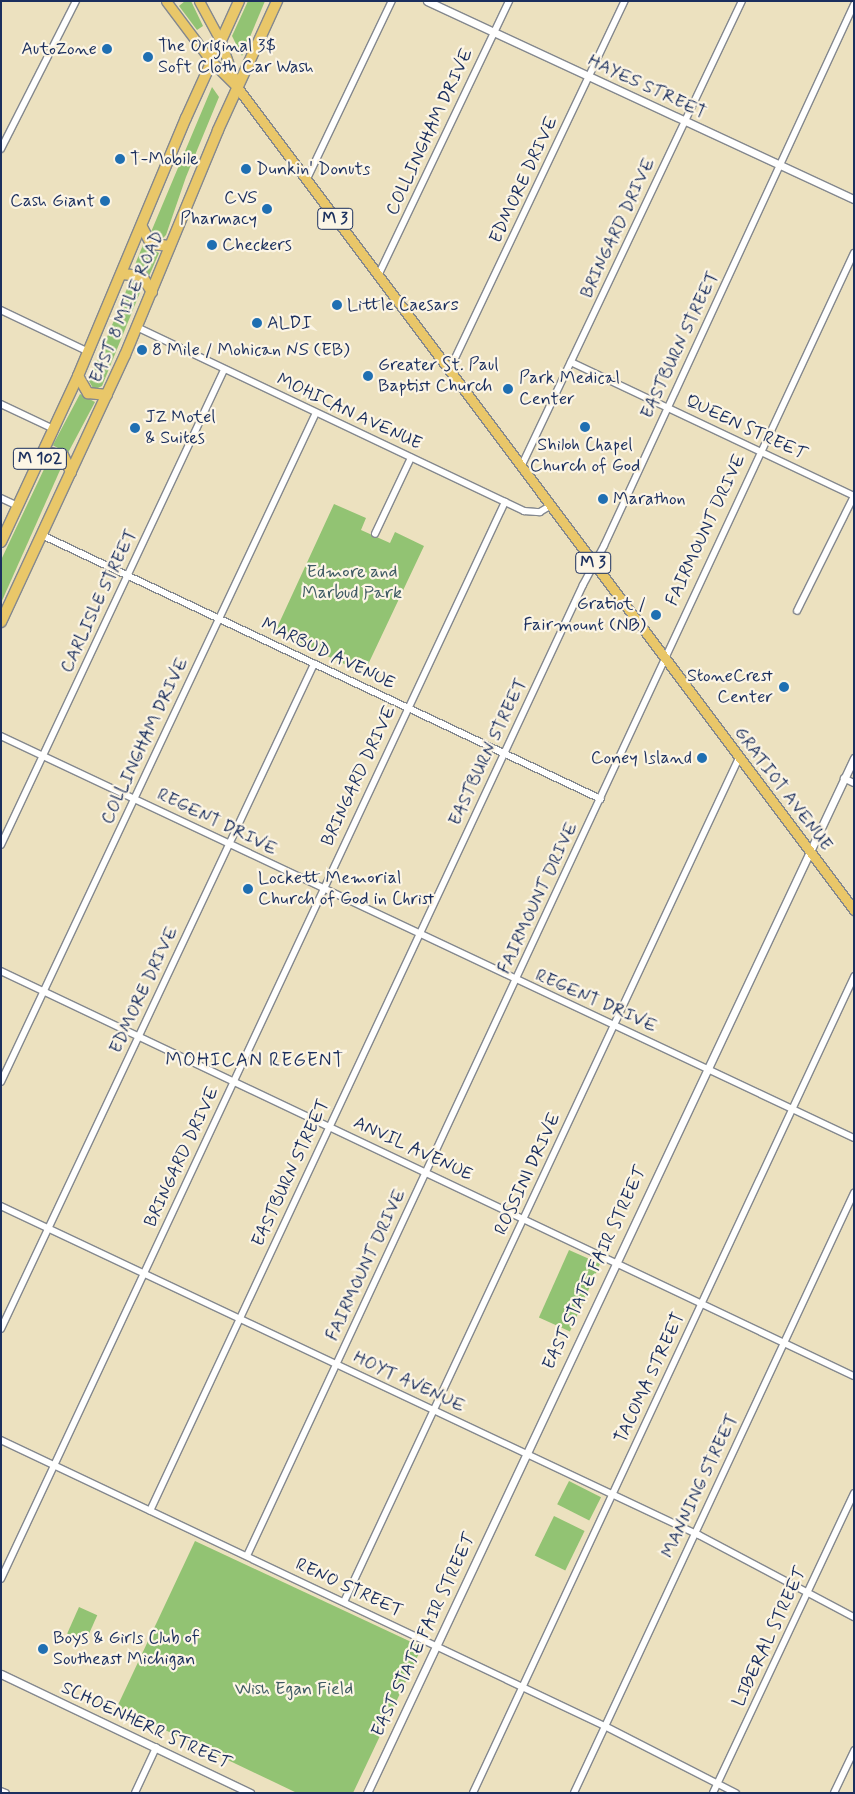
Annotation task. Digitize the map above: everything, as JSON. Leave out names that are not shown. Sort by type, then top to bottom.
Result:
[{"type":"highway","name":"EAST 8 MILE ROAD","points":[[1,542],[89,352],[211,61],[239,1]]},
{"type":"highway","name":"EAST 8 MILE ROAD","points":[[1,622],[107,395],[237,87],[277,1]]},
{"type":"highway","points":[[142,227],[151,244],[170,246]]},
{"type":"highway","points":[[122,274],[142,276],[152,292]]},
{"type":"highway","points":[[78,376],[88,393],[107,395]]},
{"type":"highway","points":[[44,452],[63,455],[71,472]]},
{"type":"main road","name":"GRATIOT AVENUE","points":[[166,1],[211,61],[237,87],[854,910]]},
{"type":"main road","name":"GRATIOT AVENUE","points":[[199,1],[220,40],[237,87]]},
{"type":"street","points":[[1,149],[76,1]]},
{"type":"street","points":[[306,181],[392,1]]},
{"type":"street","name":"HAYES STREET","points":[[427,1],[854,199]]},
{"type":"street","name":"COLLINGHAM DRIVE","points":[[378,276],[509,1]]},
{"type":"street","name":"EDMORE DRIVE","points":[[449,372],[625,1]]},
{"type":"street","name":"BRINGARD DRIVE","points":[[521,468],[742,1]]},
{"type":"street","name":"EASTBURN STREET","points":[[150,1511],[594,565],[854,5]]},
{"type":"street","name":"FAIRMOUNT DRIVE","points":[[247,1556],[601,799],[665,659],[672,636],[854,253]]},
{"type":"street","points":[[1,310],[89,352]]},
{"type":"street","name":"MOHICAN AVENUE","points":[[137,327],[505,502],[532,512],[550,506]]},
{"type":"street","name":"QUEEN STREET","points":[[571,362],[854,496]]},
{"type":"street","name":"CARLISLE STREET","points":[[1,845],[224,370]]},
{"type":"street","points":[[1,404],[54,429]]},
{"type":"street","name":"COLLINGHAM DRIVE","points":[[1,1082],[316,413]]},
{"type":"street","points":[[375,534],[411,458]]},
{"type":"street","points":[[797,611],[854,496]]},
{"type":"street","points":[[1,498],[18,506]]},
{"type":"street","name":"BRINGARD DRIVE","points":[[1,1579],[322,889],[505,502]]},
{"type":"street","name":"MARBUD AVENUE","points":[[42,535],[601,799]]},
{"type":"street","name":"EDMORE DRIVE","points":[[1,1329],[314,664]]},
{"type":"street","name":"REGENT DRIVE","points":[[1,736],[419,935],[614,1024],[854,1138]]},
{"type":"street","name":"ROSSINI DRIVE","points":[[344,1602],[739,758]]},
{"type":"street","name":"EAST STATE FAIR STREET","points":[[367,1793],[705,1068],[854,758]]},
{"type":"street","points":[[844,778],[854,782]]},
{"type":"street","name":"ANVIL AVENUE","points":[[1,971],[702,1301],[854,1376]]},
{"type":"street","name":"TACOMA STREET","points":[[473,1793],[854,976]]},
{"type":"street","name":"MANNING STREET","points":[[574,1793],[854,1193]]},
{"type":"street","name":"HOYT AVENUE","points":[[1,1206],[525,1452],[695,1534],[854,1617]]},
{"type":"street","name":"RENO STREET","points":[[1,1440],[605,1726],[736,1793]]},
{"type":"street","name":"LIBERAL STREET","points":[[713,1793],[854,1494]]},
{"type":"street","name":"SCHOENHERR STREET","points":[[1,1674],[250,1793]]},
{"type":"street","points":[[135,1793],[156,1748]]},
{"type":"street","points":[[834,1793],[854,1751]]},
{"type":"street","points":[[1,1791],[6,1793]]},
{"type":"green space","points":[[185,1],[191,1],[203,26],[197,30],[179,6]]},
{"type":"green space","points":[[248,1],[265,1],[242,56],[232,36]]},
{"type":"green space","points":[[212,87],[219,97],[186,177],[166,235],[160,241],[154,240],[151,232]]},
{"type":"green space","points":[[143,245],[159,253],[149,276],[134,267]]},
{"type":"green space","points":[[131,279],[139,281],[141,290],[102,386],[94,390],[89,381]]},
{"type":"green space","points":[[80,394],[95,402],[68,453],[53,445]]},
{"type":"green space","points":[[57,458],[61,468],[1,603],[1,560],[46,465],[51,459]]},
{"type":"green space","name":"Edmore and Marbud Park","points":[[334,504],[366,518],[361,530],[390,543],[395,532],[424,546],[364,673],[275,632]]},
{"type":"green space","points":[[569,1250],[600,1264],[570,1331],[539,1318]]},
{"type":"green space","points":[[569,1481],[601,1497],[589,1521],[557,1504]]},
{"type":"green space","points":[[554,1516],[585,1531],[565,1570],[535,1556]]},
{"type":"green space","name":"Wish Egan Field","points":[[195,1541],[422,1647],[353,1793],[297,1793],[117,1707]]},
{"type":"green space","points":[[79,1607],[97,1615],[85,1642],[67,1633]]},
{"type":"place","name":"AutoZone","points":[[107,49]]},
{"type":"place","name":"The Original 3$ Soft Cloth Car Wash","points":[[148,57]]},
{"type":"place","name":"T-Mobile","points":[[120,159]]},
{"type":"place","name":"Dunkin' Donuts","points":[[246,169]]},
{"type":"place","name":"Cash Giant","points":[[105,201]]},
{"type":"place","name":"CVS Pharmacy","points":[[267,209]]},
{"type":"place","name":"Checkers","points":[[212,245]]},
{"type":"place","name":"Little Caesars","points":[[337,305]]},
{"type":"place","name":"ALDI","points":[[257,323]]},
{"type":"place","name":"8 Mile / Mohican NS (EB)","points":[[142,350]]},
{"type":"place","name":"Greater St. Paul Baptist Church","points":[[368,376]]},
{"type":"place","name":"Park Medical Center","points":[[508,389]]},
{"type":"place","name":"Shiloh Chapel Church of God","points":[[585,427]]},
{"type":"place","name":"JZ Motel & Suites","points":[[135,428]]},
{"type":"place","name":"Marathon","points":[[603,499]]},
{"type":"place","name":"Gratiot / Fairmount (NB)","points":[[656,615]]},
{"type":"place","name":"StoneCrest Center","points":[[784,687]]},
{"type":"place","name":"Coney Island","points":[[702,758]]},
{"type":"place","name":"Lockett Memorial Church of God in Christ","points":[[248,889]]},
{"type":"place","name":"Boys & Girls Club of Southeast Michigan","points":[[43,1649]]},
{"type":"district","name":"MOHICAN REGENT","points":[[255,1061]]}]
